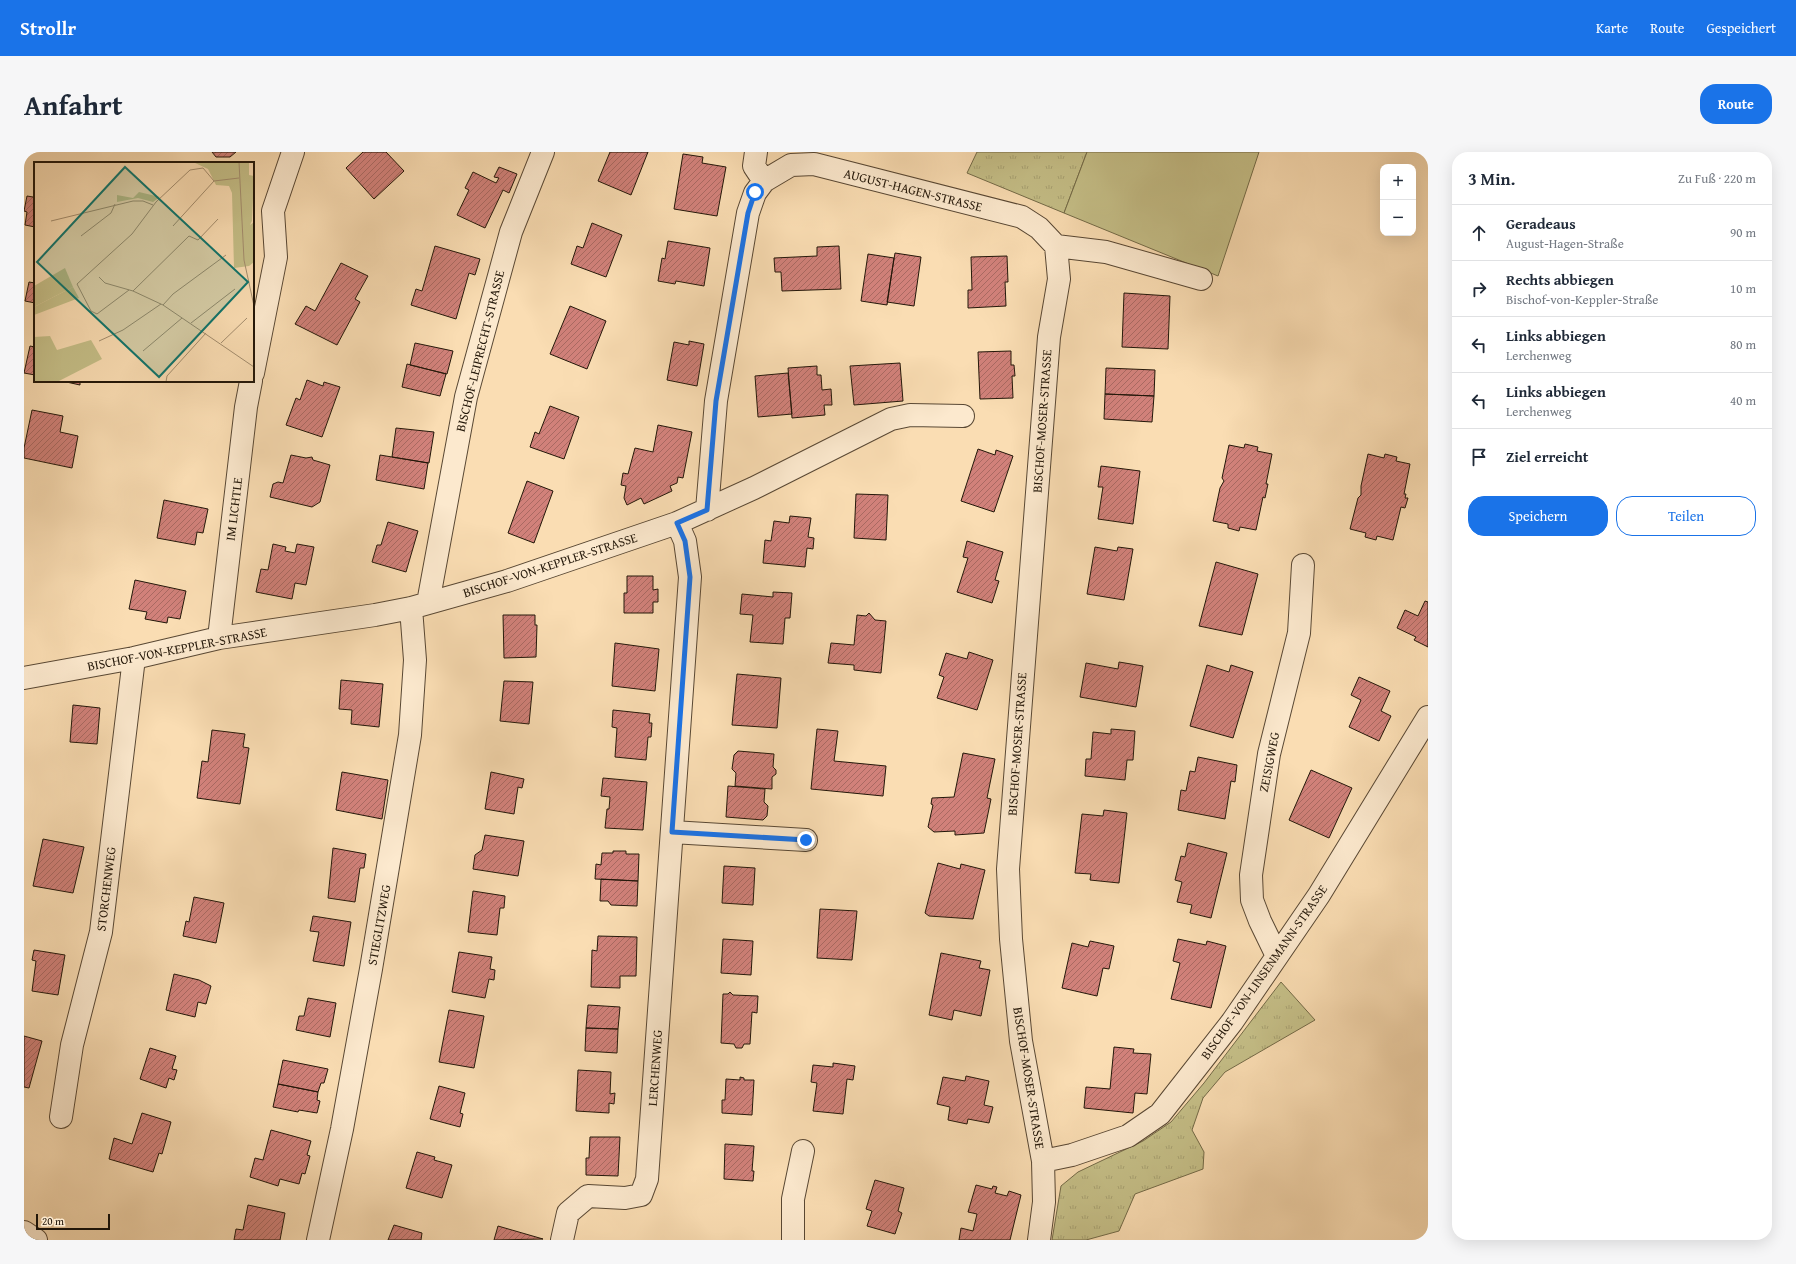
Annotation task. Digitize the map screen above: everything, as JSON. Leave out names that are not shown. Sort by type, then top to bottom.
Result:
[{"type":"street","points":[[254,368],[276,256],[273,211],[293,152]]},
{"type":"street","name":"BISCHOF-LEIPRECHT-STRASSE","points":[[420,605],[466,397],[511,232],[543,152]]},
{"type":"street","points":[[756,152],[754,166],[764,181]]},
{"type":"street","name":"AUGUST-HAGEN-STRASSE","points":[[707,510],[716,401],[748,213],[755,192],[764,181],[791,165],[814,164],[1022,217],[1039,228],[1056,246]]},
{"type":"street","points":[[1056,246],[1106,252],[1201,279]]},
{"type":"street","name":"BISCHOF-MOSER-STRASSE","points":[[1039,1240],[1044,1202],[1043,1161],[1021,1041],[1010,939],[1008,869],[1048,345],[1059,279],[1056,246]]},
{"type":"street","name":"IM LICHTLE","points":[[219,638],[246,414],[252,382]]},
{"type":"street","name":"BISCHOF-VON-KEPPLER-STRASSE","points":[[24,678],[134,658],[219,638],[375,615],[420,605],[507,581],[677,523],[707,510],[890,419],[910,415],[963,416]]},
{"type":"street","name":"LERCHENWEG","points":[[562,1240],[568,1213],[588,1196],[626,1198],[641,1195],[647,1179],[690,577],[685,541],[677,523]]},
{"type":"street","name":"ZEISIGWEG","points":[[1277,956],[1260,921],[1252,900],[1251,875],[1269,754],[1299,632],[1302,565]]},
{"type":"street","name":"STIEGLITZWEG","points":[[318,1240],[343,1122],[372,969],[410,734],[420,605]]},
{"type":"street","name":"STORCHENWEG","points":[[61,1117],[72,1045],[102,932],[134,658]]},
{"type":"street","name":"BISCHOF-VON-LINSENMANN-STRASSE","points":[[1043,1161],[1072,1156],[1128,1136],[1160,1114],[1232,1022],[1319,895],[1428,717]]},
{"type":"street","points":[[672,832],[806,840]]},
{"type":"street","points":[[793,1240],[793,1198],[803,1151]]},
{"type":"street","points":[[24,1232],[36,1240]]},
{"type":"green space","points":[[977,152],[1087,152],[1064,213],[967,173]]},
{"type":"green space","points":[[1087,152],[1259,152],[1218,276],[1064,213]]},
{"type":"green space","points":[[1281,982],[1315,1020],[1225,1072],[1203,1098],[1192,1130],[1204,1152],[1203,1169],[1135,1194],[1119,1231],[1086,1240],[1052,1240],[1061,1186],[1078,1172],[1143,1141],[1171,1122],[1204,1083]]},
{"type":"building","points":[[212,152],[236,152],[230,157],[216,157]]},
{"type":"building","points":[[363,152],[386,152],[404,171],[374,199],[346,168]]},
{"type":"building","points":[[610,152],[648,152],[631,195],[598,181]]},
{"type":"building","points":[[683,154],[703,157],[702,163],[726,167],[717,216],[674,209]]},
{"type":"building","points":[[499,167],[517,174],[509,193],[503,190],[485,228],[457,215],[469,190],[465,188],[473,172],[496,183],[499,178],[494,177]]},
{"type":"building","points":[[27,196],[34,196],[34,227],[25,225],[27,212],[24,211]]},
{"type":"building","points":[[592,223],[622,235],[606,277],[571,264],[577,246],[583,248]]},
{"type":"building","points":[[668,241],[710,248],[704,286],[676,281],[675,284],[658,281],[662,258],[665,259]]},
{"type":"building","points":[[435,246],[480,259],[475,275],[469,273],[456,319],[411,305],[416,289],[422,291]]},
{"type":"building","points":[[839,246],[841,289],[782,291],[781,272],[775,272],[774,258],[817,256],[817,247]]},
{"type":"building","points":[[895,253],[921,257],[914,306],[887,302]]},
{"type":"building","points":[[868,254],[894,258],[887,305],[861,301]]},
{"type":"building","points":[[1007,256],[1008,282],[1005,282],[1006,306],[968,308],[968,290],[972,290],[971,257]]},
{"type":"building","points":[[341,263],[368,276],[355,299],[360,302],[337,345],[295,324],[306,306],[315,311]]},
{"type":"building","points":[[29,282],[34,283],[34,303],[25,301]]},
{"type":"building","points":[[1124,293],[1170,296],[1168,349],[1122,347]]},
{"type":"building","points":[[570,306],[606,321],[587,369],[550,354]]},
{"type":"building","points":[[689,341],[704,344],[697,386],[667,380],[674,342],[689,345]]},
{"type":"building","points":[[415,343],[453,351],[447,374],[410,365]]},
{"type":"building","points":[[30,346],[34,347],[34,375],[24,373]]},
{"type":"building","points":[[1011,351],[1011,365],[1014,365],[1015,376],[1012,376],[1013,398],[980,399],[978,352]]},
{"type":"building","points":[[900,363],[903,401],[854,405],[850,366]]},
{"type":"building","points":[[407,364],[446,374],[440,396],[402,387]]},
{"type":"building","points":[[817,366],[817,375],[821,375],[822,390],[831,389],[832,405],[824,405],[825,415],[792,418],[788,368]]},
{"type":"building","points":[[1106,368],[1155,370],[1154,396],[1105,394]]},
{"type":"building","points":[[788,373],[792,414],[758,417],[755,376]]},
{"type":"building","points":[[307,380],[323,386],[324,382],[340,387],[322,437],[286,425],[296,398],[300,400]]},
{"type":"building","points":[[66,382],[80,382],[80,385]]},
{"type":"building","points":[[1105,394],[1154,396],[1152,422],[1104,419]]},
{"type":"building","points":[[550,406],[579,417],[564,459],[530,447],[535,432],[539,434]]},
{"type":"building","points":[[32,410],[63,416],[60,432],[78,436],[72,468],[24,458],[24,448]]},
{"type":"building","points":[[658,425],[692,432],[683,478],[678,477],[677,483],[670,486],[672,491],[644,504],[641,498],[627,505],[624,498],[626,486],[621,485],[623,473],[628,474],[635,448],[653,452]]},
{"type":"building","points":[[396,428],[434,432],[429,463],[392,457]]},
{"type":"building","points":[[1245,444],[1258,447],[1257,451],[1272,454],[1266,484],[1268,484],[1265,498],[1263,497],[1256,530],[1240,527],[1239,531],[1228,528],[1228,524],[1213,521],[1220,488],[1224,481],[1222,478],[1229,445],[1244,448]]},
{"type":"building","points":[[978,449],[995,455],[996,450],[1013,456],[994,512],[961,501]]},
{"type":"building","points":[[1368,454],[1384,458],[1385,454],[1397,457],[1396,461],[1410,464],[1404,494],[1406,494],[1405,498],[1408,498],[1405,508],[1401,507],[1393,540],[1377,536],[1376,540],[1365,537],[1366,533],[1350,529],[1358,498],[1361,495],[1361,486]]},
{"type":"building","points":[[291,455],[306,458],[312,457],[313,460],[330,465],[320,502],[312,507],[270,497],[273,484],[278,482],[283,483]]},
{"type":"building","points":[[380,455],[428,463],[424,489],[376,480]]},
{"type":"building","points":[[1101,466],[1140,471],[1133,524],[1098,519],[1103,487],[1098,487]]},
{"type":"building","points":[[527,481],[553,491],[534,543],[508,533]]},
{"type":"building","points":[[856,494],[888,495],[886,540],[854,538]]},
{"type":"building","points":[[164,500],[208,509],[203,533],[197,532],[195,545],[157,538]]},
{"type":"building","points":[[790,516],[811,518],[808,537],[814,538],[813,549],[807,548],[805,567],[763,563],[765,540],[771,541],[774,521],[789,523]]},
{"type":"building","points":[[388,522],[418,531],[406,572],[372,562],[377,545],[381,545]]},
{"type":"building","points":[[967,541],[1003,552],[995,580],[999,581],[992,603],[957,592],[968,558],[963,557]]},
{"type":"building","points":[[273,544],[286,547],[285,551],[295,553],[297,544],[314,547],[306,585],[295,583],[292,599],[256,592],[261,569],[268,570]]},
{"type":"building","points":[[1095,547],[1117,551],[1118,547],[1133,549],[1124,600],[1087,594]]},
{"type":"building","points":[[1216,562],[1258,574],[1242,635],[1199,626]]},
{"type":"building","points":[[627,576],[653,576],[653,590],[658,589],[658,602],[653,602],[653,613],[624,613],[624,593],[627,593]]},
{"type":"building","points":[[135,580],[186,591],[180,619],[168,617],[167,623],[145,619],[147,612],[129,609]]},
{"type":"building","points":[[773,592],[792,593],[790,618],[785,618],[783,644],[750,642],[753,615],[740,614],[742,594],[773,597]]},
{"type":"building","points":[[1425,601],[1428,602],[1428,647],[1414,640],[1416,637],[1397,628],[1405,610],[1418,616]]},
{"type":"building","points":[[869,613],[875,620],[886,621],[881,673],[854,670],[854,665],[828,663],[831,643],[854,645],[857,615],[866,616]]},
{"type":"building","points":[[503,615],[535,615],[535,625],[537,625],[536,657],[504,658]]},
{"type":"building","points":[[615,643],[659,649],[655,691],[612,686]]},
{"type":"building","points":[[969,652],[993,660],[977,710],[937,698],[944,677],[939,675],[946,653],[967,659]]},
{"type":"building","points":[[1119,662],[1143,666],[1136,707],[1080,697],[1086,663],[1118,669]]},
{"type":"building","points":[[1207,665],[1229,672],[1231,665],[1253,672],[1233,738],[1190,726]]},
{"type":"building","points":[[737,674],[781,678],[777,728],[732,725]]},
{"type":"building","points":[[1359,677],[1390,691],[1381,711],[1391,716],[1379,741],[1349,727],[1361,700],[1351,695]]},
{"type":"building","points":[[341,680],[383,684],[379,727],[351,724],[352,710],[339,709]]},
{"type":"building","points":[[504,681],[533,682],[529,724],[500,721]]},
{"type":"building","points":[[73,705],[100,708],[97,744],[70,742]]},
{"type":"building","points":[[613,710],[650,714],[649,723],[652,723],[651,737],[648,737],[646,760],[615,757],[617,728],[612,727]]},
{"type":"building","points":[[817,729],[838,731],[834,761],[886,766],[883,796],[811,789]]},
{"type":"building","points":[[1111,729],[1135,731],[1133,760],[1127,760],[1125,780],[1085,776],[1086,759],[1091,759],[1093,732],[1111,734]]},
{"type":"building","points":[[212,730],[245,734],[243,747],[249,748],[240,804],[197,798],[202,761],[208,762]]},
{"type":"building","points":[[738,751],[774,754],[773,767],[776,770],[776,774],[772,777],[772,789],[735,786],[736,773],[732,769],[734,755]]},
{"type":"building","points":[[963,753],[995,759],[987,798],[991,799],[984,833],[955,835],[955,831],[934,832],[928,827],[933,805],[931,804],[932,798],[954,797]]},
{"type":"building","points":[[1198,757],[1237,765],[1235,782],[1231,781],[1225,819],[1178,810],[1181,790],[1186,791],[1190,771],[1195,772]]},
{"type":"building","points":[[1311,770],[1352,788],[1329,838],[1289,820]]},
{"type":"building","points":[[342,772],[388,780],[382,819],[336,810]]},
{"type":"building","points":[[491,772],[524,779],[522,788],[518,787],[514,814],[485,809]]},
{"type":"building","points":[[603,778],[647,782],[643,830],[605,828],[610,797],[601,796]]},
{"type":"building","points":[[728,786],[765,789],[764,802],[768,806],[767,816],[763,820],[726,817]]},
{"type":"building","points":[[1104,810],[1127,813],[1119,883],[1090,880],[1091,874],[1075,873],[1082,814],[1103,816]]},
{"type":"building","points":[[485,835],[524,841],[518,876],[473,869],[475,855],[482,850]]},
{"type":"building","points":[[43,839],[84,847],[73,893],[33,886]]},
{"type":"building","points":[[1188,843],[1227,853],[1211,918],[1190,913],[1192,905],[1177,902],[1182,882],[1175,880],[1181,856],[1185,857]]},
{"type":"building","points":[[333,848],[366,854],[364,868],[360,868],[355,902],[328,898]]},
{"type":"building","points":[[613,851],[626,851],[626,854],[639,854],[638,881],[595,879],[596,864],[601,865],[602,853],[613,853]]},
{"type":"building","points":[[938,863],[960,869],[961,864],[985,870],[973,919],[929,916],[925,913]]},
{"type":"building","points":[[724,866],[755,868],[753,905],[722,903]]},
{"type":"building","points":[[601,879],[638,881],[637,906],[611,905],[608,901],[600,901]]},
{"type":"building","points":[[473,891],[505,896],[504,908],[500,908],[497,935],[468,932]]},
{"type":"building","points":[[194,897],[224,903],[216,943],[183,936],[186,921],[189,922]]},
{"type":"building","points":[[820,909],[857,911],[852,960],[817,958]]},
{"type":"building","points":[[313,916],[351,922],[344,966],[313,961],[319,932],[310,931]]},
{"type":"building","points":[[598,936],[637,937],[636,976],[620,976],[620,988],[591,987],[592,950],[597,951]]},
{"type":"building","points":[[723,939],[753,941],[751,975],[721,973]]},
{"type":"building","points":[[1178,939],[1206,945],[1207,941],[1226,946],[1211,1008],[1171,999],[1180,963],[1173,961]]},
{"type":"building","points":[[1090,941],[1114,946],[1109,969],[1103,968],[1097,996],[1062,988],[1072,943],[1088,947]]},
{"type":"building","points":[[34,950],[65,955],[58,995],[32,991],[36,961],[32,960]]},
{"type":"building","points":[[459,952],[492,957],[490,969],[495,970],[494,980],[489,979],[485,998],[452,992]]},
{"type":"building","points":[[941,953],[981,961],[979,968],[990,970],[981,1016],[954,1010],[952,1020],[929,1015]]},
{"type":"building","points":[[174,974],[199,980],[211,986],[206,1004],[198,1002],[195,1017],[166,1010]]},
{"type":"building","points":[[730,992],[733,995],[758,996],[757,1013],[752,1012],[750,1044],[744,1044],[742,1048],[736,1048],[734,1044],[721,1043],[723,994],[728,994]]},
{"type":"building","points":[[308,998],[336,1003],[330,1037],[296,1030],[299,1016],[304,1016]]},
{"type":"building","points":[[588,1005],[620,1007],[618,1029],[586,1028]]},
{"type":"building","points":[[449,1010],[484,1016],[474,1068],[439,1062]]},
{"type":"building","points":[[586,1028],[618,1029],[617,1053],[585,1051]]},
{"type":"building","points":[[24,1036],[42,1041],[29,1088],[24,1087]]},
{"type":"building","points":[[1114,1047],[1134,1049],[1133,1053],[1151,1054],[1147,1094],[1135,1093],[1133,1113],[1084,1108],[1086,1087],[1110,1089]]},
{"type":"building","points":[[150,1048],[176,1056],[172,1069],[177,1070],[174,1080],[169,1078],[166,1088],[140,1079]]},
{"type":"building","points":[[283,1060],[328,1069],[324,1083],[321,1083],[318,1092],[278,1084]]},
{"type":"building","points":[[833,1063],[855,1066],[853,1080],[847,1079],[843,1114],[813,1111],[817,1083],[811,1082],[813,1065],[833,1067]]},
{"type":"building","points":[[578,1070],[611,1072],[610,1094],[615,1093],[614,1104],[609,1103],[609,1113],[576,1111]]},
{"type":"building","points":[[966,1076],[989,1081],[984,1105],[993,1107],[989,1123],[968,1119],[967,1124],[948,1120],[950,1107],[937,1104],[943,1077],[965,1081]]},
{"type":"building","points":[[740,1077],[744,1078],[744,1080],[754,1080],[752,1115],[722,1113],[722,1100],[725,1100],[726,1079],[740,1080]]},
{"type":"building","points":[[278,1084],[318,1092],[317,1100],[320,1101],[317,1113],[299,1110],[298,1112],[273,1107]]},
{"type":"building","points":[[439,1086],[465,1093],[460,1113],[463,1114],[460,1127],[430,1119]]},
{"type":"building","points":[[142,1113],[171,1122],[162,1154],[159,1153],[153,1172],[109,1159],[114,1138],[132,1144]]},
{"type":"building","points":[[271,1130],[311,1141],[307,1155],[310,1156],[305,1174],[302,1173],[299,1184],[280,1179],[278,1186],[250,1177],[255,1158],[263,1160]]},
{"type":"building","points":[[590,1137],[620,1137],[618,1176],[586,1175],[586,1158],[589,1158]]},
{"type":"building","points":[[725,1144],[754,1146],[752,1171],[754,1171],[753,1181],[724,1179]]},
{"type":"building","points":[[417,1152],[435,1157],[434,1160],[452,1165],[442,1198],[406,1188]]},
{"type":"building","points":[[875,1180],[904,1188],[898,1211],[902,1213],[895,1234],[867,1226],[872,1211],[866,1209]]},
{"type":"building","points":[[976,1185],[992,1189],[993,1186],[997,1187],[995,1193],[1007,1196],[1009,1191],[1021,1195],[1010,1240],[959,1240],[961,1228],[973,1231],[977,1214],[968,1212]]},
{"type":"building","points":[[248,1205],[285,1213],[280,1240],[234,1240],[236,1229],[243,1230]]},
{"type":"building","points":[[394,1225],[422,1233],[421,1240],[388,1240]]},
{"type":"building","points":[[498,1226],[543,1239],[494,1240]]},
{"type":"route","points":[[755,192],[748,213],[716,401],[707,510],[677,523],[685,541],[689,559],[690,577],[672,832],[806,840]]}]
